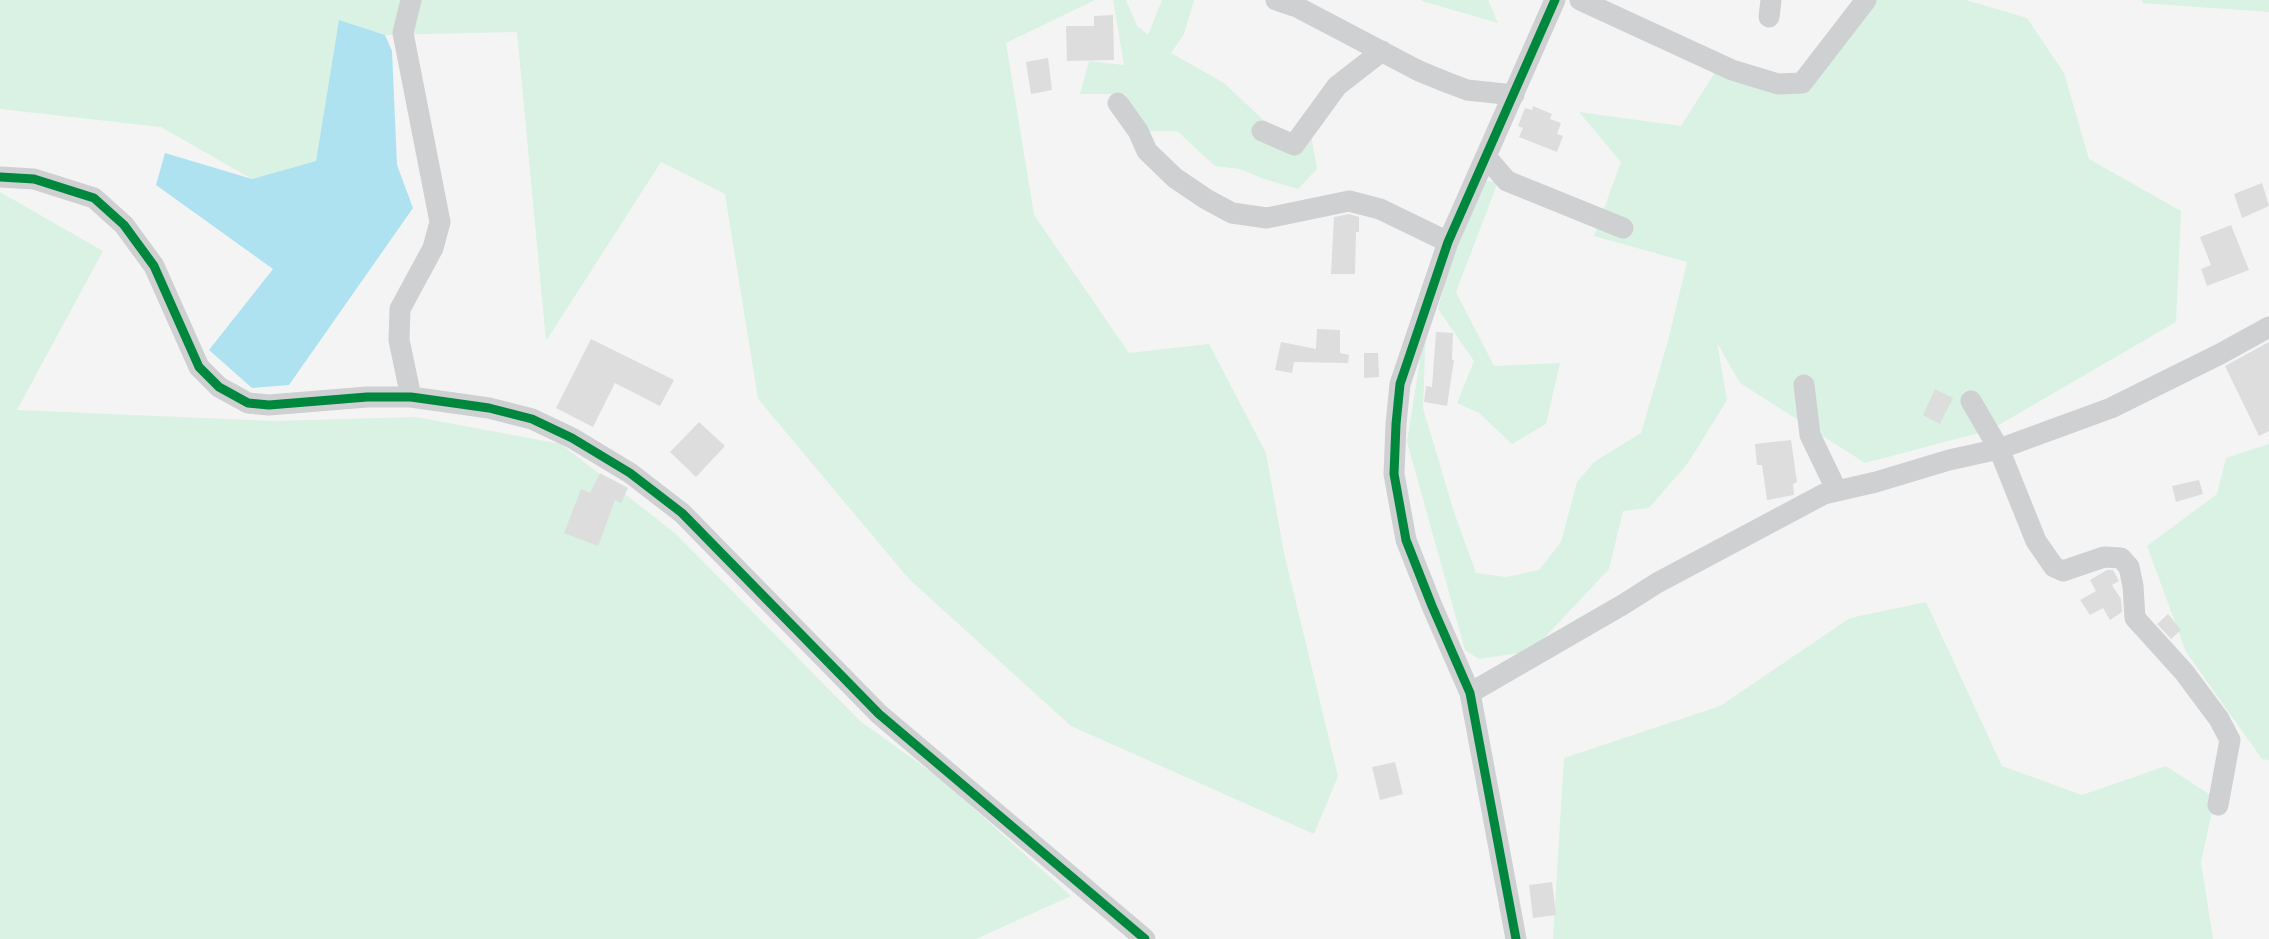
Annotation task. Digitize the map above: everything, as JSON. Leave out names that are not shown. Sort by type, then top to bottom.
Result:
[{"type":"street","points":[[411,0],[403,33],[440,222],[433,248],[400,309],[399,340],[411,397]]},
{"type":"street","points":[[1516,939],[1470,693],[1406,540],[1395,474],[1396,424],[1400,384],[1448,242],[1555,0]]},
{"type":"street","points":[[1580,0],[1732,70],[1778,84],[1802,83],[1866,0]]},
{"type":"street","points":[[1281,1],[1297,7],[1419,71],[1467,90],[1514,95]]},
{"type":"street","points":[[1262,131],[1294,146],[1336,86],[1382,51]]},
{"type":"street","points":[[1118,104],[1138,131],[1147,151],[1175,178],[1232,213],[1267,218],[1349,201],[1380,209],[1448,242]]},
{"type":"street","points":[[1486,157],[1507,181],[1623,228]]},
{"type":"street","points":[[0,177],[34,179],[94,198],[124,225],[154,266],[199,367],[219,387],[248,403],[269,405],[367,397],[411,397],[489,408],[532,419],[572,438],[630,472],[682,513],[879,714],[1145,939]]},
{"type":"street","points":[[1470,693],[1657,584],[1824,494],[1999,449],[2111,408],[2269,327]]},
{"type":"street","points":[[1804,385],[1810,435],[1837,491]]},
{"type":"street","points":[[1971,402],[1999,449],[2036,541],[2054,567],[2063,571],[2104,557],[2121,558],[2129,567],[2133,586],[2134,618],[2184,672],[2219,719],[2230,740],[2218,805]]},
{"type":"green space","points":[[0,0],[1095,0],[1006,43],[1034,215],[1129,353],[1209,344],[1266,453],[1284,553],[1338,776],[1314,834],[1071,726],[909,579],[758,399],[725,194],[661,162],[546,341],[517,32],[385,35],[339,21],[316,161],[252,179],[161,127],[0,109]]},
{"type":"green space","points":[[1113,0],[1126,0],[1137,26],[1148,35],[1162,0],[1194,0],[1184,34],[1171,53],[1224,83],[1290,145],[1311,135],[1317,169],[1298,189],[1240,169],[1215,166],[1177,131],[1138,131],[1126,94],[1080,94],[1089,61],[1124,65]]},
{"type":"green space","points":[[1422,0],[1488,0],[1498,23],[1422,1]]},
{"type":"green space","points":[[1862,0],[1966,0],[2027,18],[2064,73],[2089,159],[2181,211],[2176,322],[1990,430],[1865,463],[1740,383],[1717,343],[1727,400],[1688,463],[1649,508],[1623,511],[1609,569],[1532,651],[1479,659],[1465,650],[1407,442],[1426,322],[1423,408],[1453,509],[1476,573],[1506,577],[1539,570],[1561,542],[1577,482],[1594,462],[1641,433],[1668,341],[1687,262],[1594,236],[1621,162],[1579,112],[1681,126],[1719,66],[1796,89]]},
{"type":"green space","points":[[2142,0],[2269,0],[2269,12],[2142,3]]},
{"type":"green space","points":[[1485,181],[1498,182],[1456,292],[1494,366],[1560,363],[1546,424],[1512,444],[1479,413],[1457,403],[1474,361],[1438,309],[1454,247]]},
{"type":"green space","points":[[0,192],[103,251],[17,410],[274,421],[416,417],[561,444],[676,534],[860,721],[941,779],[1071,896],[976,939],[0,939]]},
{"type":"green space","points":[[2269,444],[2269,760],[2262,759],[2186,652],[2147,546],[2217,494],[2226,458]]},
{"type":"green space","points":[[1926,602],[2002,766],[2082,795],[2166,766],[2215,798],[2201,862],[2213,939],[1553,939],[1564,758],[1720,706],[1850,618]]},
{"type":"water","points":[[339,20],[385,35],[392,51],[397,165],[413,208],[289,385],[252,388],[209,350],[273,269],[156,185],[165,153],[252,179],[316,161]]},
{"type":"building","points":[[1113,15],[1114,60],[1067,61],[1066,26],[1094,26],[1094,16]]},
{"type":"building","points":[[1048,58],[1052,90],[1031,94],[1026,62]]},
{"type":"building","points":[[1533,106],[1552,114],[1550,119],[1561,123],[1557,134],[1563,136],[1557,152],[1519,137],[1523,128],[1518,126],[1525,108],[1532,110]]},
{"type":"building","points":[[2262,183],[2269,206],[2242,218],[2234,194]]},
{"type":"building","points":[[1349,214],[1359,217],[1359,232],[1356,232],[1355,274],[1331,274],[1334,217]]},
{"type":"building","points":[[2231,225],[2249,270],[2207,286],[2201,269],[2211,265],[2200,237]]},
{"type":"building","points":[[1317,329],[1340,330],[1340,353],[1349,355],[1348,363],[1294,362],[1292,373],[1275,370],[1281,342],[1316,349]]},
{"type":"building","points":[[1436,332],[1453,333],[1452,360],[1454,360],[1447,406],[1424,402],[1426,386],[1432,387]]},
{"type":"building","points":[[591,339],[674,380],[660,406],[615,383],[593,427],[556,408]]},
{"type":"building","points":[[2269,342],[2269,431],[2259,436],[2225,366]]},
{"type":"building","points":[[1364,353],[1378,353],[1379,377],[1364,378]]},
{"type":"building","points":[[1935,389],[1953,398],[1940,424],[1923,415]]},
{"type":"building","points":[[699,422],[725,446],[696,477],[670,452]]},
{"type":"building","points":[[1791,440],[1797,482],[1793,484],[1794,495],[1767,500],[1762,465],[1757,465],[1755,444]]},
{"type":"building","points":[[600,473],[628,488],[621,503],[615,500],[598,546],[564,533],[581,489],[590,493]]},
{"type":"building","points":[[2199,480],[2203,494],[2176,502],[2172,486]]},
{"type":"building","points":[[2107,570],[2113,570],[2119,581],[2112,585],[2121,599],[2122,612],[2110,620],[2103,608],[2090,615],[2080,600],[2096,591],[2090,580]]},
{"type":"building","points":[[2168,614],[2181,630],[2171,639],[2157,624]]},
{"type":"building","points":[[1395,762],[1403,794],[1380,800],[1372,767]]},
{"type":"building","points":[[1552,882],[1556,915],[1533,918],[1529,885]]},
{"type":"cycle path","points":[[1516,939],[1470,693],[1406,540],[1394,474],[1396,424],[1400,384],[1448,242],[1555,0]]},
{"type":"cycle path","points":[[0,177],[34,179],[94,198],[124,225],[154,266],[199,367],[219,387],[248,403],[269,405],[367,397],[411,397],[489,408],[532,419],[572,438],[630,473],[682,513],[879,714],[1145,939]]}]
